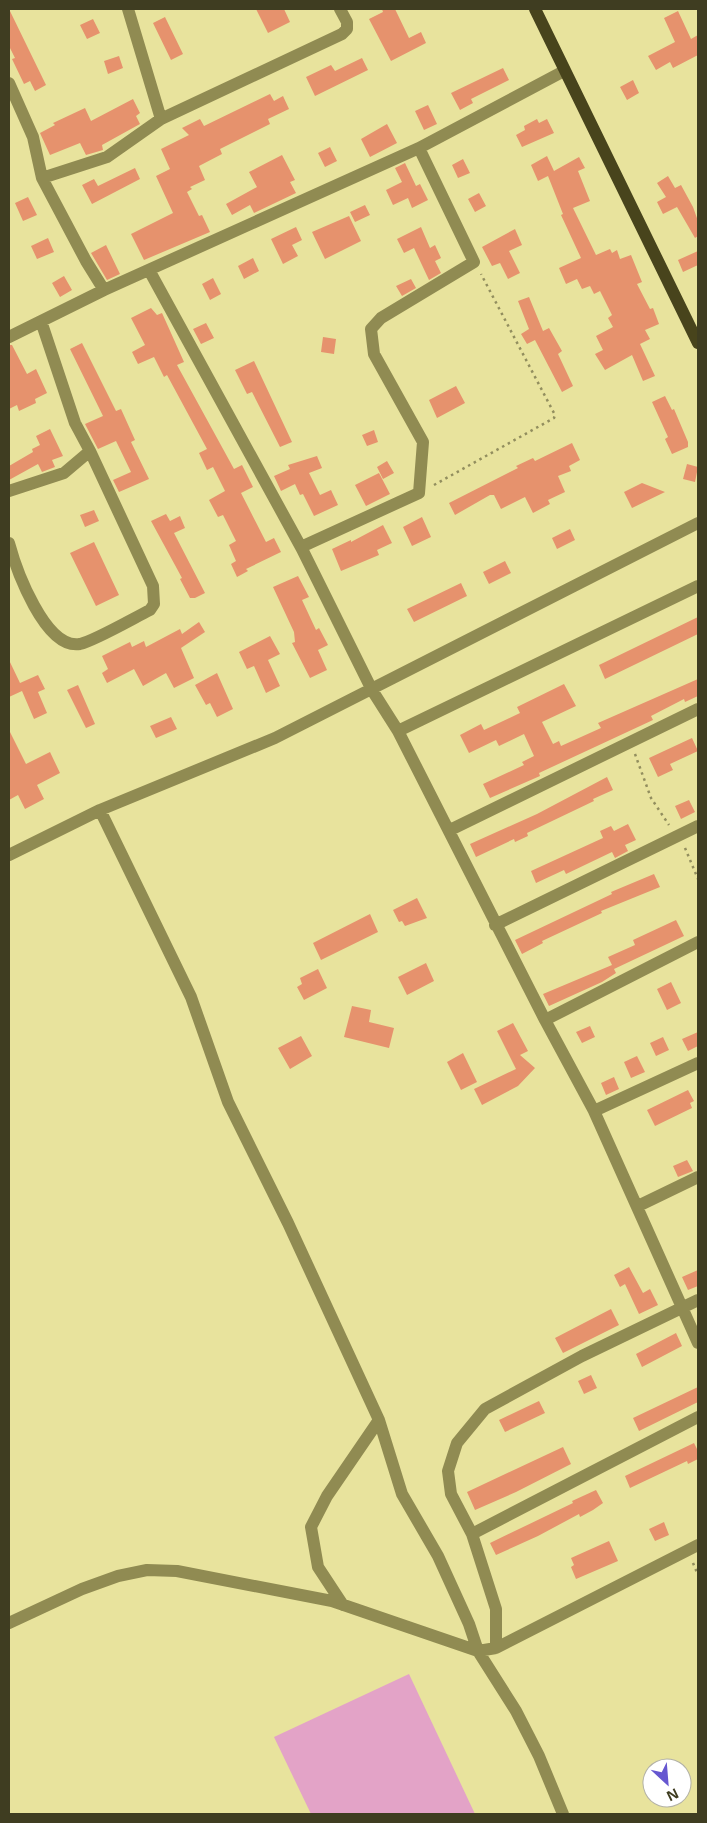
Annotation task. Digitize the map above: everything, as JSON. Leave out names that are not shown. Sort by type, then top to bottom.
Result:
[{"type":"main road","points":[[535,9],[698,343]]},
{"type":"street","points":[[128,9],[161,119]]},
{"type":"street","points":[[42,178],[107,157],[161,119],[342,34],[347,28],[347,22],[340,9]]},
{"type":"street","points":[[9,337],[104,290],[419,148],[564,71]]},
{"type":"street","points":[[9,82],[33,137],[42,178],[86,261],[104,290]]},
{"type":"street","points":[[301,546],[419,493],[423,442],[374,354],[371,329],[381,318],[474,262],[419,148]]},
{"type":"street","points":[[149,270],[301,546],[372,690],[398,731],[419,776],[450,830],[496,925],[594,1112],[638,1206],[698,1343]]},
{"type":"street","points":[[9,543],[29,596],[56,636],[65,641],[81,644],[150,610],[154,604],[153,586],[75,423],[42,321]]},
{"type":"street","points":[[9,491],[64,473],[90,451]]},
{"type":"street","points":[[9,855],[100,810],[275,738],[698,523]]},
{"type":"street","points":[[398,731],[698,586]]},
{"type":"street","points":[[450,830],[698,709]]},
{"type":"street","points":[[100,810],[191,997],[228,1102],[288,1224],[379,1420],[402,1494],[438,1556],[469,1624],[478,1651],[523,1726],[563,1814]]},
{"type":"street","points":[[496,925],[698,826]]},
{"type":"street","points":[[545,1020],[698,942]]},
{"type":"street","points":[[594,1112],[698,1064]]},
{"type":"street","points":[[638,1206],[698,1177]]},
{"type":"street","points":[[496,1648],[496,1610],[472,1534],[451,1494],[448,1471],[457,1443],[485,1409],[582,1356],[698,1300]]},
{"type":"street","points":[[472,1534],[698,1417]]},
{"type":"street","points":[[343,1605],[318,1567],[311,1527],[327,1496],[379,1420]]},
{"type":"street","points":[[9,1624],[82,1589],[118,1576],[147,1570],[177,1570],[274,1588],[343,1605],[478,1651],[496,1648],[698,1545]]},
{"type":"path","points":[[419,493],[554,418],[555,415],[474,262]]},
{"type":"path","points":[[631,741],[651,798],[679,836],[698,879]]},
{"type":"shaded area","points":[[409,1674],[475,1814],[311,1814],[274,1737]]},
{"type":"building","points":[[9,9],[46,85],[35,91],[30,81],[24,84],[12,59],[15,58],[9,46]]},
{"type":"building","points":[[256,9],[284,9],[290,22],[268,33]]},
{"type":"building","points":[[382,9],[395,9],[409,38],[421,32],[426,43],[391,61],[369,19],[383,12]]},
{"type":"building","points":[[678,11],[691,39],[698,35],[698,55],[673,68],[670,62],[656,70],[648,56],[675,42],[664,18]]},
{"type":"building","points":[[165,17],[183,54],[171,60],[153,23]]},
{"type":"building","points":[[93,19],[100,33],[87,39],[80,25]]},
{"type":"building","points":[[119,56],[123,68],[108,74],[104,61]]},
{"type":"building","points":[[362,58],[368,70],[315,96],[306,77],[331,65],[335,71]]},
{"type":"building","points":[[503,68],[509,80],[471,99],[473,103],[460,110],[451,93]]},
{"type":"building","points":[[633,80],[639,93],[627,100],[620,87]]},
{"type":"building","points":[[270,94],[274,101],[283,96],[289,109],[268,119],[270,124],[220,149],[222,154],[199,166],[205,180],[190,187],[192,189],[187,192],[199,216],[202,215],[210,232],[144,260],[131,234],[173,213],[156,176],[170,169],[161,149],[189,135],[182,128],[200,119],[204,126]]},
{"type":"building","points":[[133,99],[140,113],[136,116],[140,124],[102,145],[103,150],[86,155],[80,143],[50,155],[40,133],[55,125],[53,123],[85,108],[91,121]]},
{"type":"building","points":[[428,105],[437,124],[424,130],[415,111]]},
{"type":"building","points":[[537,119],[539,123],[547,119],[554,133],[522,147],[516,135],[525,130],[524,126]]},
{"type":"building","points":[[387,124],[397,143],[370,157],[361,139]]},
{"type":"building","points":[[330,147],[337,161],[325,167],[318,153]]},
{"type":"building","points":[[282,155],[295,180],[290,182],[296,193],[254,213],[250,205],[232,215],[226,204],[257,187],[249,172]]},
{"type":"building","points":[[547,156],[554,171],[579,157],[585,168],[578,171],[590,201],[573,208],[596,255],[610,249],[612,253],[617,250],[620,259],[631,255],[642,282],[637,284],[650,309],[653,308],[659,324],[645,330],[650,339],[640,344],[655,376],[643,381],[632,355],[605,370],[595,354],[603,350],[596,336],[613,327],[608,318],[612,315],[600,291],[594,294],[590,286],[582,289],[577,279],[566,284],[559,268],[581,258],[561,215],[563,214],[548,176],[538,181],[531,165]]},
{"type":"building","points":[[463,159],[470,173],[458,178],[452,165]]},
{"type":"building","points":[[405,163],[416,186],[420,184],[428,200],[412,208],[408,198],[393,205],[386,190],[402,182],[395,168]]},
{"type":"building","points":[[135,168],[140,179],[92,204],[82,185],[94,179],[98,186]]},
{"type":"building","points":[[668,176],[675,188],[681,185],[693,207],[698,221],[698,236],[695,238],[677,207],[663,214],[657,202],[666,197],[657,183]]},
{"type":"building","points":[[479,193],[486,206],[475,212],[468,199]]},
{"type":"building","points":[[28,197],[37,215],[23,221],[15,203]]},
{"type":"building","points":[[365,205],[370,215],[355,222],[350,212]]},
{"type":"building","points":[[349,216],[361,241],[325,259],[312,232]]},
{"type":"building","points":[[296,227],[302,240],[292,245],[298,256],[283,264],[271,239]]},
{"type":"building","points":[[421,227],[430,248],[435,245],[441,258],[435,261],[441,273],[429,280],[414,248],[404,253],[397,239]]},
{"type":"building","points":[[515,229],[522,245],[509,251],[520,273],[508,279],[500,263],[492,266],[482,247]]},
{"type":"building","points":[[48,238],[54,252],[37,259],[31,246]]},
{"type":"building","points":[[106,245],[120,274],[107,280],[91,253]]},
{"type":"building","points":[[698,251],[698,265],[683,272],[678,260]]},
{"type":"building","points":[[253,258],[259,271],[244,279],[238,266]]},
{"type":"building","points":[[64,276],[72,290],[60,297],[52,283]]},
{"type":"building","points":[[213,278],[221,294],[210,300],[202,284]]},
{"type":"building","points":[[411,279],[416,288],[402,296],[396,286]]},
{"type":"building","points":[[529,297],[543,331],[549,328],[562,351],[558,354],[573,386],[562,392],[535,340],[527,344],[521,334],[529,329],[518,301]]},
{"type":"building","points":[[151,308],[157,315],[162,313],[184,362],[177,365],[234,469],[242,465],[253,487],[241,493],[266,542],[274,538],[281,552],[246,569],[248,571],[237,577],[231,564],[236,561],[229,545],[236,541],[223,515],[218,517],[209,500],[225,491],[213,467],[207,470],[199,453],[207,449],[167,375],[164,377],[154,357],[138,364],[132,352],[145,345],[131,318]]},
{"type":"building","points":[[206,323],[214,338],[201,344],[193,329]]},
{"type":"building","points":[[323,337],[336,339],[334,354],[321,352]]},
{"type":"building","points":[[82,343],[116,411],[121,409],[135,440],[131,442],[149,479],[119,492],[113,480],[131,472],[116,441],[98,449],[85,424],[103,416],[70,349]]},
{"type":"building","points":[[9,345],[12,345],[27,374],[36,369],[47,393],[35,399],[36,403],[19,411],[17,405],[9,409]]},
{"type":"building","points":[[254,361],[292,442],[280,447],[252,392],[247,394],[235,370]]},
{"type":"building","points":[[456,386],[465,403],[437,418],[429,400]]},
{"type":"building","points":[[665,396],[672,410],[674,409],[688,442],[688,447],[672,454],[665,439],[668,437],[652,402]]},
{"type":"building","points":[[50,429],[63,456],[52,460],[55,467],[42,472],[38,464],[9,480],[9,466],[33,452],[32,449],[40,445],[36,436]]},
{"type":"building","points":[[374,430],[378,442],[367,446],[362,435]]},
{"type":"building","points":[[572,443],[580,460],[569,466],[571,471],[558,476],[565,492],[548,500],[550,504],[533,513],[525,497],[501,509],[494,495],[490,495],[455,515],[449,503],[518,468],[516,466],[533,458],[535,461]]},
{"type":"building","points":[[317,456],[322,468],[309,473],[320,495],[331,490],[338,505],[314,516],[303,494],[300,495],[295,484],[281,491],[274,476],[290,469],[288,465]]},
{"type":"building","points":[[387,461],[394,473],[383,479],[377,467]]},
{"type":"building","points":[[687,464],[698,467],[695,482],[683,479]]},
{"type":"building","points":[[379,473],[390,494],[366,506],[355,485]]},
{"type":"building","points":[[642,483],[665,492],[632,508],[624,492]]},
{"type":"building","points":[[94,510],[99,521],[85,527],[80,515]]},
{"type":"building","points":[[166,514],[170,521],[180,516],[185,528],[174,533],[205,593],[195,598],[190,598],[180,579],[182,578],[151,521]]},
{"type":"building","points":[[422,517],[431,537],[412,546],[403,527]]},
{"type":"building","points":[[383,525],[392,543],[377,550],[379,555],[341,571],[332,549],[351,540],[351,542]]},
{"type":"building","points":[[570,529],[575,540],[557,549],[552,538]]},
{"type":"building","points":[[94,542],[119,595],[96,606],[70,553]]},
{"type":"building","points":[[505,561],[511,573],[489,584],[483,572]]},
{"type":"building","points":[[298,576],[309,597],[302,600],[316,630],[319,628],[328,645],[318,650],[327,670],[310,678],[292,643],[295,642],[294,632],[273,587]]},
{"type":"building","points":[[461,583],[467,596],[414,622],[407,609]]},
{"type":"building","points":[[698,617],[698,634],[605,679],[599,665]]},
{"type":"building","points":[[199,622],[205,632],[181,648],[194,678],[174,688],[166,673],[143,686],[134,669],[107,683],[102,673],[108,669],[102,656],[130,642],[132,647],[144,641],[146,647],[180,629],[182,634]]},
{"type":"building","points":[[270,636],[280,654],[268,660],[280,686],[266,693],[254,666],[247,669],[239,652]]},
{"type":"building","points":[[9,660],[20,683],[38,675],[45,689],[38,692],[47,713],[34,719],[22,691],[9,697]]},
{"type":"building","points":[[217,673],[233,709],[217,717],[210,703],[206,705],[195,685]]},
{"type":"building","points":[[698,679],[698,696],[685,702],[684,699],[651,716],[653,720],[539,773],[540,776],[490,798],[483,784],[524,765],[522,762],[534,756],[524,734],[499,746],[496,740],[469,753],[460,735],[481,724],[484,730],[520,713],[517,707],[564,684],[576,706],[542,722],[553,744],[559,741],[561,746],[601,728],[598,723]]},
{"type":"building","points":[[78,685],[95,724],[86,728],[67,690]]},
{"type":"building","points":[[171,717],[177,729],[156,738],[150,726]]},
{"type":"building","points":[[9,730],[26,764],[50,752],[60,773],[37,785],[44,799],[25,809],[18,795],[9,800]]},
{"type":"building","points":[[692,738],[698,751],[670,764],[673,770],[658,777],[649,758]]},
{"type":"building","points":[[607,777],[613,790],[527,833],[528,836],[515,842],[514,839],[476,857],[470,844],[537,814]]},
{"type":"building","points":[[689,800],[695,812],[681,819],[675,806]]},
{"type":"building","points":[[628,824],[636,840],[625,845],[628,851],[615,858],[612,852],[566,874],[564,870],[536,883],[531,871],[603,838],[600,831],[611,826],[614,831]]},
{"type":"building","points":[[654,874],[660,887],[601,911],[602,913],[542,941],[543,943],[522,954],[515,940],[612,894],[611,892]]},
{"type":"building","points":[[417,898],[427,918],[405,926],[402,921],[399,922],[393,910]]},
{"type":"building","points":[[370,914],[378,932],[321,960],[313,943]]},
{"type":"building","points":[[676,920],[684,936],[614,969],[616,973],[602,982],[549,1006],[543,994],[612,965],[608,957],[635,945],[633,940]]},
{"type":"building","points":[[426,963],[434,981],[407,995],[398,977]]},
{"type":"building","points":[[318,969],[327,988],[304,1000],[297,987],[302,984],[300,978]]},
{"type":"building","points":[[671,982],[681,1003],[667,1010],[657,989]]},
{"type":"building","points":[[352,1006],[371,1010],[369,1022],[394,1028],[389,1048],[344,1037]]},
{"type":"building","points":[[513,1023],[528,1051],[520,1055],[535,1068],[518,1086],[482,1105],[474,1089],[516,1069],[497,1031]]},
{"type":"building","points":[[590,1026],[595,1037],[582,1043],[576,1032]]},
{"type":"building","points":[[698,1032],[698,1046],[688,1051],[682,1039]]},
{"type":"building","points":[[301,1036],[312,1056],[290,1069],[278,1048]]},
{"type":"building","points":[[663,1037],[669,1050],[656,1056],[650,1043]]},
{"type":"building","points":[[463,1053],[477,1082],[461,1090],[447,1062]]},
{"type":"building","points":[[637,1056],[645,1072],[631,1078],[624,1062]]},
{"type":"building","points":[[614,1077],[619,1089],[606,1095],[601,1083]]},
{"type":"building","points":[[688,1090],[694,1101],[690,1103],[692,1108],[655,1126],[647,1110]]},
{"type":"building","points":[[687,1160],[693,1171],[678,1177],[673,1166]]},
{"type":"building","points":[[629,1267],[643,1293],[650,1289],[658,1305],[639,1314],[625,1284],[620,1287],[614,1275]]},
{"type":"building","points":[[698,1270],[698,1286],[688,1290],[682,1277]]},
{"type":"building","points":[[611,1309],[619,1325],[563,1353],[555,1338]]},
{"type":"building","points":[[676,1333],[682,1346],[642,1367],[636,1354]]},
{"type":"building","points":[[591,1375],[597,1388],[584,1394],[578,1381]]},
{"type":"building","points":[[698,1387],[698,1402],[639,1431],[633,1418]]},
{"type":"building","points":[[539,1401],[545,1413],[505,1432],[499,1420]]},
{"type":"building","points":[[694,1443],[698,1451],[698,1459],[688,1464],[687,1461],[630,1488],[625,1476]]},
{"type":"building","points":[[563,1447],[571,1464],[475,1510],[467,1492]]},
{"type":"building","points":[[596,1490],[603,1503],[593,1510],[580,1517],[579,1514],[538,1536],[496,1555],[490,1543]]},
{"type":"building","points":[[664,1522],[669,1535],[655,1541],[649,1529]]},
{"type":"building","points":[[609,1541],[618,1561],[576,1579],[571,1567],[574,1565],[571,1558]]}]
